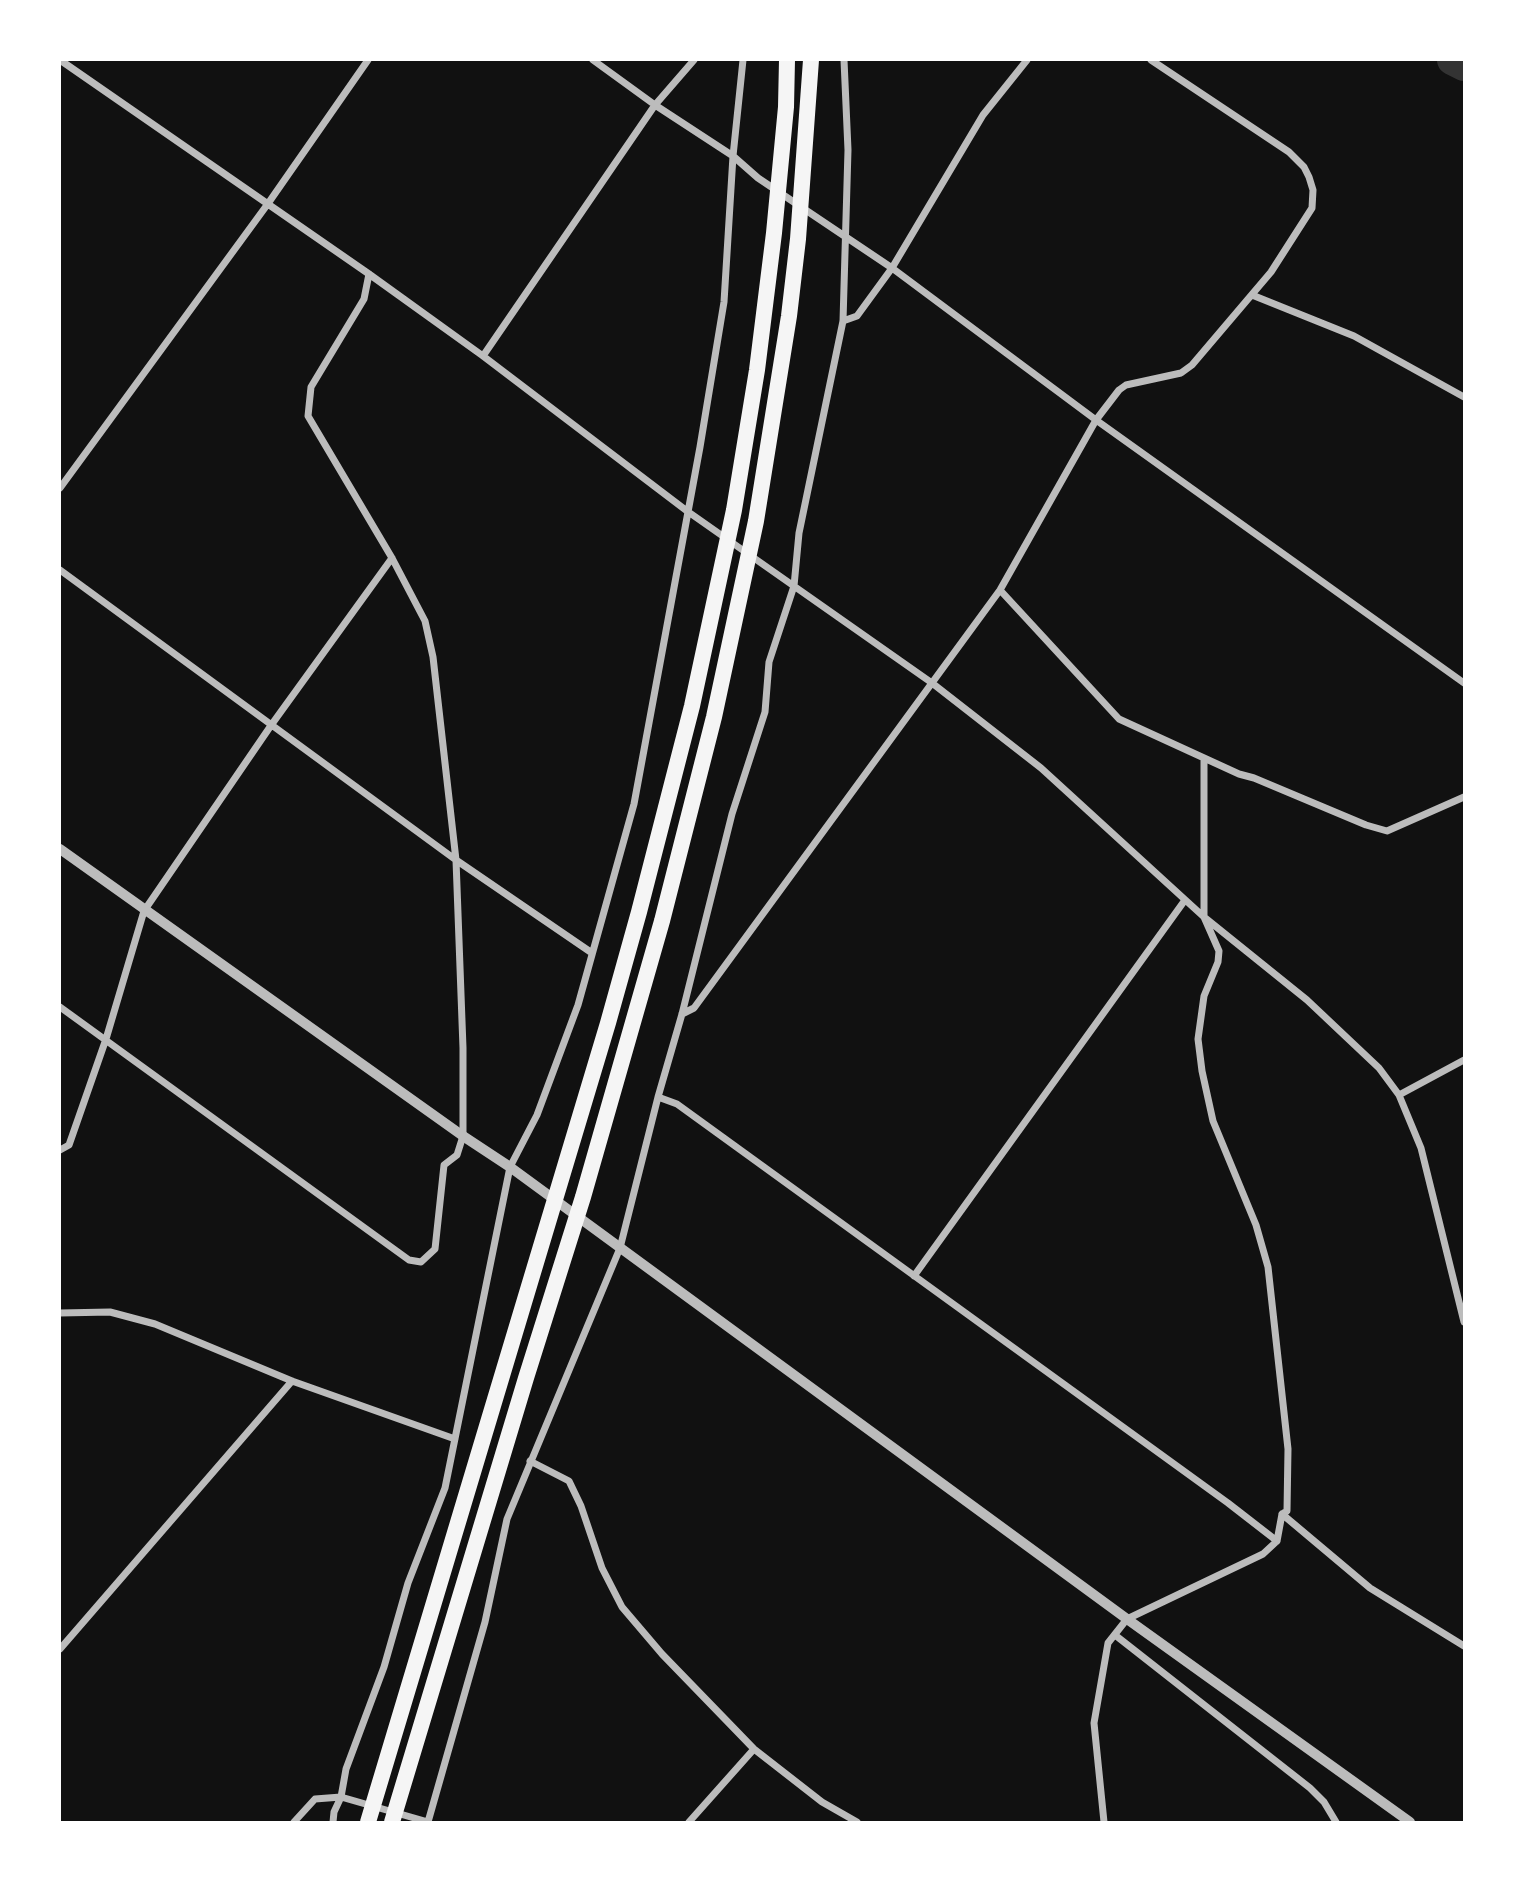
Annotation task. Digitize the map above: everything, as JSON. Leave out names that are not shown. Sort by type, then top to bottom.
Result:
[{"type":"highway","points":[[368,1822],[604,1036],[692,706],[734,510],[757,370],[786,107],[787,60]]},
{"type":"highway","points":[[392,1822],[598,1147],[659,933],[714,717],[753,534],[786,338],[798,239],[811,60]]},
{"type":"street","points":[[60,60],[369,274],[483,356],[687,511],[932,683],[1041,768],[1204,918],[1307,1000],[1379,1068],[1399,1095],[1421,1149],[1465,1322]]},
{"type":"street","points":[[60,488],[267,205],[368,60]]},
{"type":"street","points":[[593,60],[733,156],[758,178],[891,268],[1096,420],[1465,683]]},
{"type":"street","points":[[483,356],[655,105],[694,60]]},
{"type":"street","points":[[333,1822],[346,1769],[384,1667],[408,1583],[445,1488],[510,1167],[537,1115],[578,1005],[634,804],[724,302],[733,156],[743,60]]},
{"type":"street","points":[[294,1822],[314,1799],[341,1797],[428,1822],[485,1622],[508,1519],[620,1248],[732,814],[765,712],[769,662],[794,586],[799,533],[843,321],[848,150],[845,60]]},
{"type":"street","points":[[843,321],[857,316],[891,268],[983,115],[1027,60]]},
{"type":"street","points":[[682,1014],[694,1008],[1000,590],[1096,420],[1119,390],[1126,385],[1181,373],[1192,365],[1271,272],[1312,208],[1313,190],[1310,177],[1289,152],[1151,60]]},
{"type":"street","points":[[60,1007],[409,1259],[421,1262],[435,1249],[444,1166],[457,1155],[463,1136],[463,1048],[456,860],[433,657],[425,621],[392,558],[308,416],[311,387],[364,299],[369,274]]},
{"type":"street","points":[[1252,295],[1354,336],[1465,397]]},
{"type":"street","points":[[60,1150],[69,1145],[106,1039],[144,911],[272,724],[392,558]]},
{"type":"street","points":[[60,570],[456,860],[592,953]]},
{"type":"street","points":[[1000,590],[1119,719],[1204,758],[1366,825],[1387,831],[1465,797]]},
{"type":"street","points":[[1104,1822],[1094,1723],[1108,1643],[1127,1619],[1263,1553],[1277,1541],[1282,1514],[1287,1511],[1288,1449],[1268,1267],[1256,1225],[1213,1121],[1198,1040],[1204,996],[1218,961],[1219,951],[1204,918],[1204,758]]},
{"type":"street","points":[[60,849],[144,911],[510,1167],[1127,1619],[1410,1822]]},
{"type":"street","points":[[914,1276],[1185,900]]},
{"type":"street","points":[[1399,1095],[1465,1060]]},
{"type":"street","points":[[658,1097],[677,1104],[1277,1541]]},
{"type":"street","points":[[60,1313],[110,1312],[155,1324],[292,1381],[455,1439]]},
{"type":"street","points":[[60,1649],[292,1381]]},
{"type":"street","points":[[530,1461],[569,1481],[581,1506],[602,1568],[622,1606],[662,1654],[754,1749],[822,1802],[857,1822]]},
{"type":"street","points":[[1282,1514],[1370,1588],[1465,1646]]},
{"type":"street","points":[[1115,1635],[1310,1788],[1324,1801],[1336,1822]]},
{"type":"street","points":[[689,1822],[754,1749]]},
{"type":"waterway","points":[[1452,60],[1464,66]]}]
